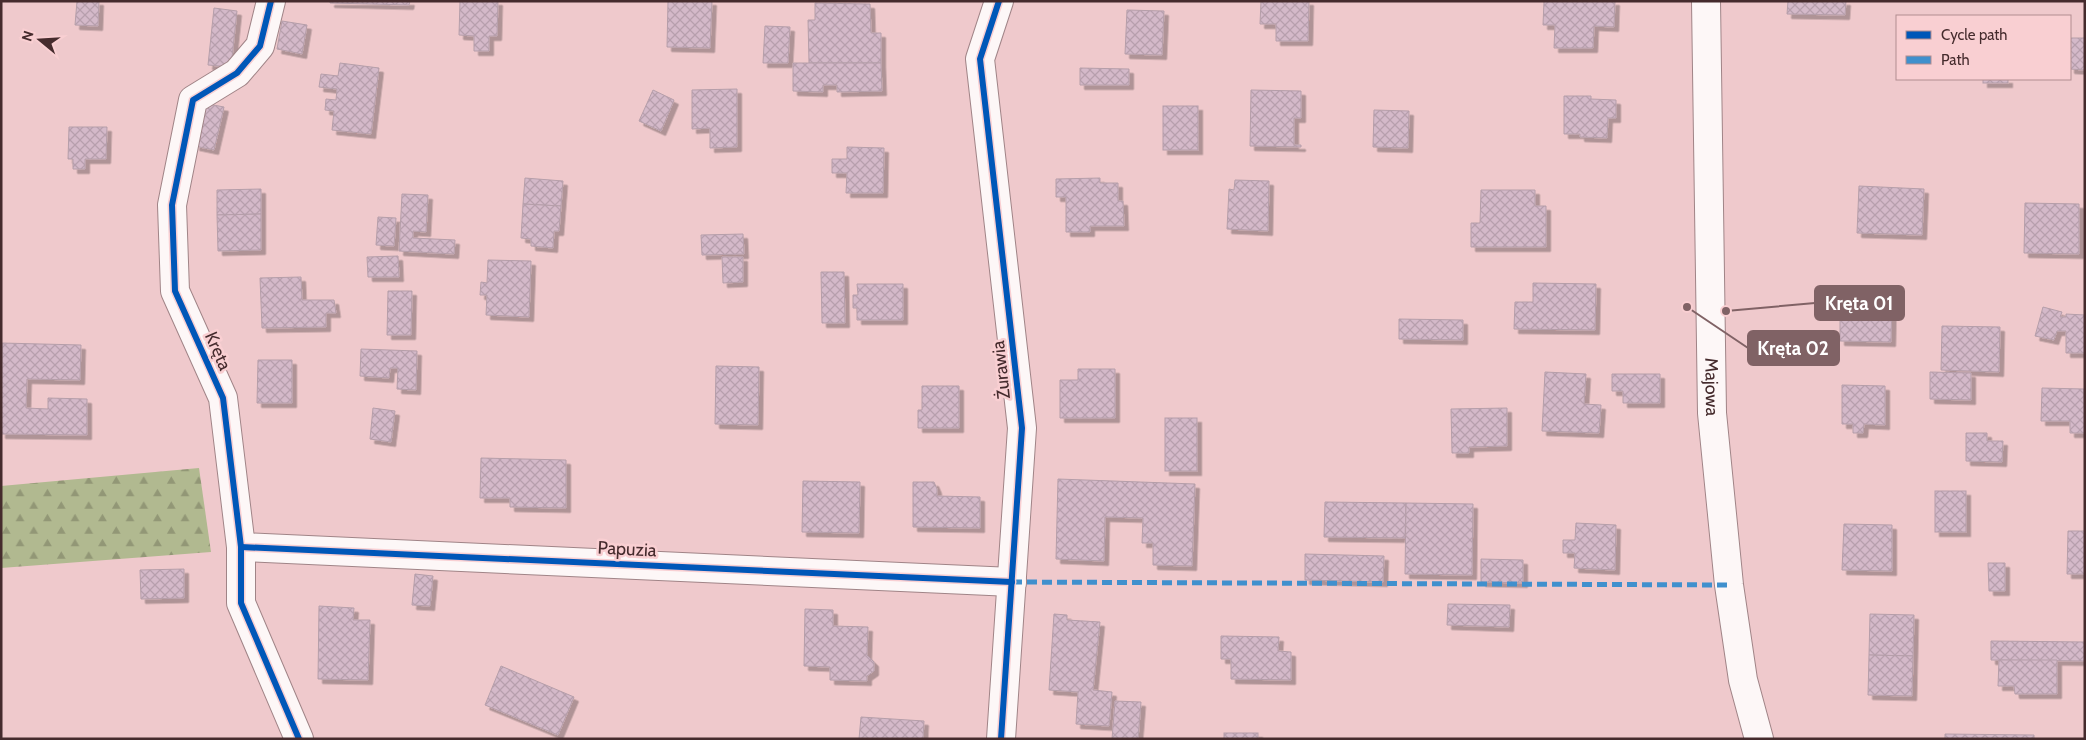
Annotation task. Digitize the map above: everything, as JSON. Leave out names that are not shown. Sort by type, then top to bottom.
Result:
[{"type":"street","name":"Kręta","points":[[271,1],[260,46],[237,73],[193,100],[172,204],[175,291],[223,398],[241,546],[241,604],[299,739]]},
{"type":"street","name":"Żurawia","points":[[999,1],[980,59],[1022,428],[1002,739]]},
{"type":"street","name":"Majowa","points":[[1706,1],[1712,413],[1729,585],[1743,680],[1759,739]]},
{"type":"street","name":"Papuzia","points":[[241,546],[1012,582]]},
{"type":"green space","points":[[199,468],[211,552],[1,568],[1,486]]},
{"type":"building","points":[[77,1],[99,1],[98,26],[75,25]]},
{"type":"building","points":[[330,1],[410,1],[409,5],[330,3]]},
{"type":"building","points":[[460,1],[498,1],[497,36],[489,36],[489,51],[474,51],[474,36],[459,35]]},
{"type":"building","points":[[668,1],[712,1],[710,48],[667,47]]},
{"type":"building","points":[[1261,1],[1309,1],[1308,41],[1276,41],[1276,24],[1260,24]]},
{"type":"building","points":[[1544,1],[1615,1],[1614,27],[1594,26],[1593,48],[1554,48],[1555,25],[1543,25]]},
{"type":"building","points":[[1788,1],[1846,1],[1845,15],[1787,14]]},
{"type":"building","points":[[815,3],[870,4],[871,33],[881,33],[881,63],[809,63],[808,20],[815,20]]},
{"type":"building","points":[[214,8],[237,11],[231,67],[208,65]]},
{"type":"building","points":[[1127,10],[1164,11],[1162,55],[1125,54]]},
{"type":"building","points":[[282,21],[307,25],[302,54],[277,49]]},
{"type":"building","points":[[765,26],[790,27],[788,63],[763,63]]},
{"type":"building","points":[[2071,38],[2085,38],[2085,70],[2071,69]]},
{"type":"building","points":[[340,63],[379,68],[371,134],[332,130],[334,111],[325,110],[326,99],[336,100],[337,89],[319,87],[321,74],[338,76]]},
{"type":"building","points":[[793,63],[881,63],[882,91],[837,92],[837,85],[823,85],[823,92],[793,91]]},
{"type":"building","points":[[1080,68],[1129,69],[1129,85],[1080,85]]},
{"type":"building","points":[[1983,80],[2008,80],[2008,83],[1983,83]]},
{"type":"building","points":[[737,89],[737,147],[710,148],[710,128],[692,129],[692,90]]},
{"type":"building","points":[[653,90],[674,100],[661,131],[639,121]]},
{"type":"building","points":[[1251,90],[1301,91],[1301,118],[1294,118],[1294,145],[1301,145],[1301,147],[1250,146]]},
{"type":"building","points":[[1564,96],[1591,96],[1591,99],[1616,100],[1616,118],[1608,118],[1607,138],[1580,137],[1580,134],[1564,134]]},
{"type":"building","points":[[203,103],[224,107],[214,150],[195,146]]},
{"type":"building","points":[[1163,106],[1198,106],[1198,150],[1163,150]]},
{"type":"building","points":[[1374,110],[1409,111],[1408,148],[1373,147]]},
{"type":"building","points":[[69,127],[107,127],[106,159],[85,159],[85,169],[73,169],[73,159],[68,159]]},
{"type":"building","points":[[847,147],[884,148],[883,193],[846,193],[847,173],[832,173],[832,159],[847,159]]},
{"type":"building","points":[[525,178],[563,181],[561,206],[523,204]]},
{"type":"building","points":[[1100,178],[1100,183],[1118,183],[1118,201],[1123,201],[1124,226],[1090,226],[1090,232],[1066,232],[1066,197],[1056,197],[1056,179]]},
{"type":"building","points":[[1235,180],[1269,181],[1268,231],[1227,229],[1229,189],[1234,190]]},
{"type":"building","points":[[1859,186],[1924,189],[1922,235],[1857,233]]},
{"type":"building","points":[[261,189],[261,214],[217,215],[217,190]]},
{"type":"building","points":[[1481,190],[1535,190],[1535,206],[1546,206],[1546,247],[1471,247],[1471,223],[1480,223]]},
{"type":"building","points":[[402,194],[428,195],[426,232],[413,231],[413,238],[455,240],[454,254],[399,251]]},
{"type":"building","points":[[2025,203],[2079,204],[2079,254],[2024,253]]},
{"type":"building","points":[[523,204],[561,206],[559,231],[554,231],[553,248],[531,246],[531,239],[521,238]]},
{"type":"building","points":[[261,214],[261,250],[218,251],[217,215]]},
{"type":"building","points":[[378,217],[396,218],[394,246],[376,245]]},
{"type":"building","points":[[743,234],[744,254],[702,255],[701,235]]},
{"type":"building","points":[[398,256],[399,277],[368,277],[367,257]]},
{"type":"building","points":[[722,257],[743,257],[743,282],[723,283]]},
{"type":"building","points":[[488,260],[531,261],[529,317],[486,315],[487,295],[480,295],[481,282],[487,283]]},
{"type":"building","points":[[821,272],[844,272],[845,323],[822,323]]},
{"type":"building","points":[[301,277],[302,300],[334,300],[336,313],[326,313],[326,327],[262,328],[260,278]]},
{"type":"building","points":[[1533,283],[1596,284],[1595,330],[1514,329],[1515,302],[1533,302]]},
{"type":"building","points":[[857,284],[903,284],[903,320],[857,320],[857,308],[853,308],[853,295],[858,295]]},
{"type":"building","points":[[388,291],[412,291],[411,335],[387,335]]},
{"type":"building","points":[[1840,295],[1892,296],[1891,342],[1840,341],[1840,315],[1832,315],[1833,306],[1841,306]]},
{"type":"building","points":[[2043,307],[2062,312],[2060,317],[2066,317],[2066,314],[2085,315],[2085,353],[2066,353],[2066,331],[2057,331],[2054,340],[2035,336]]},
{"type":"building","points":[[1399,319],[1463,320],[1463,340],[1399,339]]},
{"type":"building","points":[[1942,326],[2000,327],[1999,372],[1941,370]]},
{"type":"building","points":[[2,343],[81,345],[80,380],[27,379],[26,408],[48,409],[48,398],[87,399],[87,435],[1,434]]},
{"type":"building","points":[[361,349],[417,351],[416,390],[397,389],[398,368],[390,368],[389,378],[360,376]]},
{"type":"building","points":[[258,360],[292,360],[292,403],[257,403]]},
{"type":"building","points":[[716,366],[759,367],[758,425],[715,424]]},
{"type":"building","points":[[1078,369],[1115,369],[1115,418],[1060,418],[1060,380],[1078,380]]},
{"type":"building","points":[[1545,372],[1586,374],[1584,404],[1601,405],[1599,433],[1542,431]]},
{"type":"building","points":[[1930,372],[1971,373],[1971,400],[1930,399]]},
{"type":"building","points":[[1612,374],[1660,374],[1660,403],[1623,403],[1623,391],[1612,391]]},
{"type":"building","points":[[1842,385],[1885,386],[1885,425],[1864,424],[1863,433],[1853,433],[1853,424],[1842,424]]},
{"type":"building","points":[[922,386],[959,386],[959,428],[918,428],[918,410],[922,410]]},
{"type":"building","points":[[2042,388],[2084,389],[2085,433],[2070,433],[2070,421],[2041,421]]},
{"type":"building","points":[[373,408],[395,411],[391,442],[370,439]]},
{"type":"building","points":[[1507,408],[1507,446],[1469,447],[1469,453],[1452,453],[1451,409]]},
{"type":"building","points":[[1165,418],[1197,418],[1197,471],[1165,471]]},
{"type":"building","points":[[1966,433],[1987,433],[1987,441],[2003,441],[2002,462],[1966,461]]},
{"type":"building","points":[[481,458],[566,460],[566,508],[510,507],[510,498],[480,498]]},
{"type":"building","points":[[1058,479],[1195,484],[1192,566],[1153,565],[1153,543],[1142,543],[1143,518],[1105,517],[1104,561],[1056,559]]},
{"type":"building","points":[[803,481],[860,482],[859,533],[802,532]]},
{"type":"building","points":[[913,482],[934,482],[937,496],[980,497],[980,528],[913,527]]},
{"type":"building","points":[[1935,491],[1966,491],[1966,532],[1935,532]]},
{"type":"building","points":[[1325,502],[1406,503],[1405,538],[1324,537]]},
{"type":"building","points":[[1406,503],[1473,504],[1472,575],[1405,574]]},
{"type":"building","points":[[1576,523],[1616,525],[1615,570],[1574,568],[1575,553],[1563,553],[1563,540],[1575,540]]},
{"type":"building","points":[[1844,524],[1892,525],[1892,571],[1842,570]]},
{"type":"building","points":[[2068,531],[2085,531],[2085,574],[2067,574]]},
{"type":"building","points":[[1305,554],[1384,556],[1383,582],[1305,580]]},
{"type":"building","points":[[1481,559],[1523,560],[1523,583],[1481,582]]},
{"type":"building","points":[[1988,563],[2005,563],[2005,591],[1989,591]]},
{"type":"building","points":[[184,569],[184,598],[141,599],[140,570]]},
{"type":"building","points":[[415,574],[433,576],[430,606],[412,605]]},
{"type":"building","points":[[1448,604],[1510,605],[1509,627],[1447,625]]},
{"type":"building","points":[[319,606],[354,608],[353,620],[370,620],[368,680],[318,679]]},
{"type":"building","points":[[805,609],[833,610],[833,626],[868,627],[867,655],[874,662],[874,671],[867,676],[867,681],[830,680],[830,667],[804,666]]},
{"type":"building","points":[[1054,614],[1067,615],[1067,620],[1100,622],[1093,690],[1112,692],[1109,726],[1076,724],[1078,692],[1049,690]]},
{"type":"building","points":[[1870,614],[1914,615],[1913,656],[1869,655]]},
{"type":"building","points":[[1221,636],[1279,637],[1278,651],[1291,652],[1291,680],[1231,679],[1231,659],[1221,659]]},
{"type":"building","points":[[1991,641],[2085,642],[2085,661],[1991,660]]},
{"type":"building","points":[[1869,655],[1913,656],[1912,696],[1868,695]]},
{"type":"building","points":[[1999,660],[2057,660],[2057,694],[2015,694],[2014,686],[1998,686]]},
{"type":"building","points":[[501,666],[574,697],[558,735],[485,705]]},
{"type":"building","points":[[1115,701],[1141,702],[1138,739],[1112,739]]},
{"type":"building","points":[[861,717],[924,721],[923,739],[859,739]]},
{"type":"building","points":[[1224,733],[1258,733],[1258,739],[1224,739]]},
{"type":"building","points":[[1945,734],[2034,735],[2034,739],[1945,739]]},
{"type":"marked path","points":[[1012,582],[1729,585]]},
{"type":"cycle path","points":[[271,1],[260,46],[237,73],[193,100],[172,205],[175,291],[223,398],[241,547],[241,603],[299,739]]},
{"type":"cycle path","points":[[999,1],[980,59],[1022,428],[1001,739]]},
{"type":"cycle path","points":[[241,547],[1012,582]]},
{"type":"place","name":"Kręta 02","points":[[1687,307]]},
{"type":"place","name":"Kręta 01","points":[[1726,311]]}]
